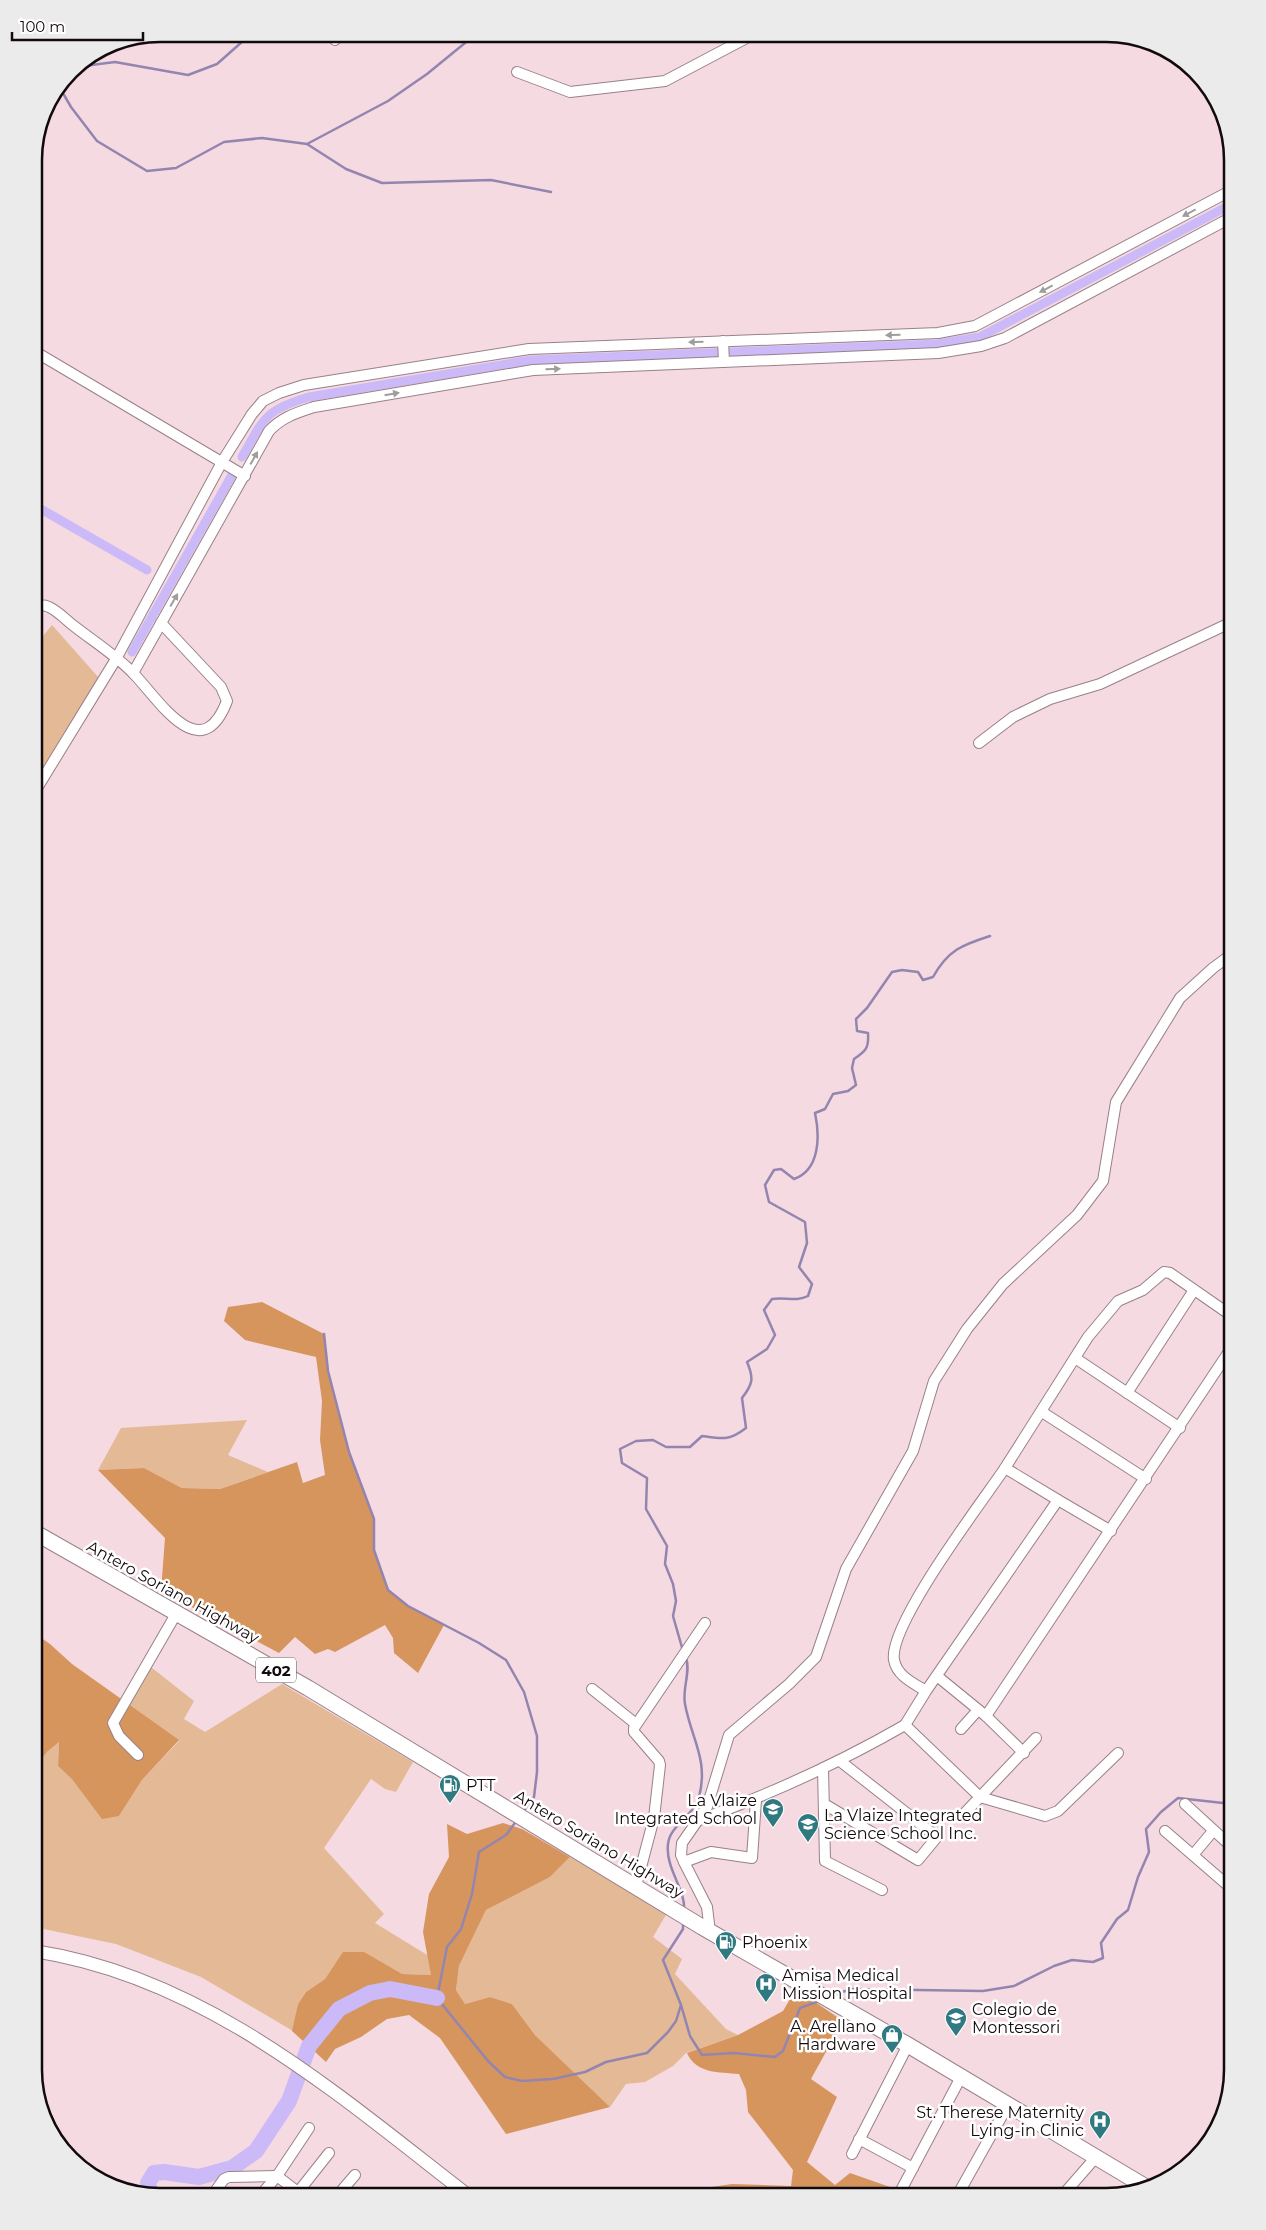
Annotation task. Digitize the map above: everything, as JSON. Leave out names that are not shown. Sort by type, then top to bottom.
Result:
[{"type":"main road","name":"Antero Soriano Highway","points":[[43,1537],[308,1688],[710,1932],[908,2045],[1138,2182]]},
{"type":"street","points":[[517,72],[570,92],[665,81],[738,43]]},
{"type":"street","points":[[43,778],[116,659],[222,462],[252,414],[263,401],[279,393],[304,385],[528,349],[938,333],[975,326],[1224,194]]},
{"type":"street","points":[[133,672],[269,431],[279,420],[314,407],[533,370],[938,354],[981,346],[1005,338],[1224,221]]},
{"type":"street","points":[[723,341],[724,362]]},
{"type":"street","points":[[43,357],[245,476]]},
{"type":"street","points":[[43,607],[49,608],[133,672],[180,724],[194,731],[206,728],[221,717],[227,701],[221,687],[161,623]]},
{"type":"street","points":[[979,744],[1013,718],[1050,699],[1100,684],[1224,626]]},
{"type":"street","points":[[710,1932],[707,1907],[681,1855],[682,1843],[708,1807],[729,1735],[789,1684],[816,1657],[846,1569],[914,1451],[934,1381],[967,1329],[1003,1284],[1077,1215],[1103,1181],[1116,1102],[1180,998],[1224,960]]},
{"type":"street","points":[[926,1692],[902,1675],[896,1668],[894,1658],[895,1644],[924,1586],[1042,1412],[1088,1337],[1118,1301],[1143,1290],[1164,1272],[1170,1273],[1224,1311]]},
{"type":"street","points":[[1127,1393],[1194,1290]]},
{"type":"street","points":[[1075,1358],[1180,1428]]},
{"type":"street","points":[[960,1730],[982,1713],[1111,1531],[1224,1359]]},
{"type":"street","points":[[1042,1412],[1146,1479]]},
{"type":"street","points":[[1005,1468],[1111,1531]]},
{"type":"street","points":[[699,1820],[756,1800],[840,1761],[905,1725],[1058,1500]]},
{"type":"street","points":[[138,1755],[119,1736],[113,1723],[176,1614]]},
{"type":"street","points":[[636,1886],[654,1818],[660,1765],[659,1761],[634,1732],[636,1724],[705,1622]]},
{"type":"street","points":[[937,1676],[982,1713],[1024,1752]]},
{"type":"street","points":[[592,1689],[636,1724]]},
{"type":"street","points":[[905,1725],[980,1798],[1051,1815],[1118,1753]]},
{"type":"street","points":[[962,1816],[1036,1738]]},
{"type":"street","points":[[826,1805],[918,1860],[938,1837],[840,1761]]},
{"type":"street","points":[[823,1768],[826,1805],[825,1861],[882,1890]]},
{"type":"street","points":[[684,1862],[711,1852],[752,1858],[756,1800]]},
{"type":"street","points":[[1185,1804],[1224,1840]]},
{"type":"street","points":[[1165,1831],[1192,1855],[1224,1879]]},
{"type":"street","points":[[1192,1855],[1213,1831]]},
{"type":"street","points":[[43,1953],[70,1959],[165,1989],[256,2037],[302,2069],[458,2187]]},
{"type":"street","points":[[852,2154],[908,2045]]},
{"type":"street","points":[[902,2188],[962,2077]]},
{"type":"street","points":[[962,2188],[1008,2105]]},
{"type":"street","points":[[268,2187],[309,2128]]},
{"type":"street","points":[[859,2139],[913,2168]]},
{"type":"street","points":[[305,2187],[329,2154]]},
{"type":"street","points":[[1069,2188],[1096,2157]]},
{"type":"street","points":[[345,2187],[355,2175]]},
{"type":"street","points":[[218,2187],[224,2179],[229,2177],[277,2176],[290,2187]]},
{"type":"shaded area","points":[[52,625],[99,678],[43,769],[43,636]]},
{"type":"shaded area","points":[[262,1302],[324,1334],[328,1371],[349,1452],[374,1519],[374,1550],[387,1590],[408,1606],[444,1625],[418,1673],[394,1653],[393,1638],[385,1625],[335,1652],[328,1649],[315,1654],[295,1637],[279,1653],[161,1591],[165,1538],[98,1470],[144,1468],[182,1488],[220,1489],[297,1462],[303,1483],[325,1475],[320,1440],[322,1401],[316,1357],[245,1340],[224,1321],[228,1307]]},
{"type":"shaded area","points":[[247,1420],[228,1455],[268,1472],[220,1489],[182,1488],[144,1468],[98,1470],[121,1428]]},
{"type":"shaded area","points":[[43,1639],[72,1664],[179,1740],[142,1780],[119,1816],[102,1819],[72,1779],[58,1766],[59,1742],[43,1757]]},
{"type":"shaded area","points":[[147,1664],[194,1701],[184,1719],[205,1732],[282,1684],[413,1762],[396,1792],[385,1789],[371,1779],[324,1848],[384,1914],[375,1923],[429,1956],[431,1975],[402,1974],[344,1952],[325,1979],[306,1992],[298,2004],[293,2031],[201,1977],[116,1944],[43,1929],[43,1757],[59,1742],[58,1766],[119,1816],[142,1780],[179,1741],[125,1703]]},
{"type":"shaded area","points":[[503,1823],[522,1829],[570,1857],[550,1877],[486,1910],[459,1966],[456,1990],[465,2004],[490,1997],[512,2004],[535,2035],[610,2107],[506,2134],[440,2038],[409,2015],[387,2019],[361,2037],[335,2049],[326,2062],[292,2031],[298,2004],[306,1992],[325,1979],[343,1952],[364,1952],[402,1974],[431,1975],[423,1932],[429,1894],[449,1857],[447,1824],[467,1834]]},
{"type":"shaded area","points":[[570,1857],[667,1913],[653,1937],[682,1959],[675,1974],[726,2029],[738,2035],[686,2053],[673,2066],[645,2082],[626,2084],[610,2107],[535,2035],[512,2004],[490,1997],[465,2004],[456,1990],[459,1966],[486,1910],[550,1877]]},
{"type":"shaded area","points":[[796,1989],[843,2021],[811,2079],[837,2097],[807,2162],[835,2185],[850,2173],[889,2188],[708,2188],[732,2184],[791,2186],[793,2170],[748,2112],[746,2090],[739,2074],[709,2071],[696,2065],[687,2053],[738,2035],[783,2011]]},
{"type":"waterway","points":[[92,65],[115,62],[188,75],[217,64],[242,42]]},
{"type":"waterway","points":[[307,144],[388,101],[427,74],[466,42]]},
{"type":"waterway","points":[[63,94],[97,141],[147,171],[176,168],[224,142],[262,138],[307,144],[346,169],[382,183],[491,180],[551,192]]},
{"type":"waterway","points":[[242,457],[255,433],[267,418],[274,412],[294,402],[309,397],[531,360],[937,344],[980,337],[1224,208]]},
{"type":"waterway","points":[[132,652],[232,475]]},
{"type":"waterway","points":[[43,510],[147,570]]},
{"type":"waterway","points":[[683,1651],[673,1616],[676,1601],[673,1584],[665,1564],[667,1546],[646,1509],[647,1478],[622,1463],[620,1449],[636,1441],[653,1440],[666,1447],[690,1447],[702,1436],[726,1438],[746,1428],[742,1398],[751,1381],[751,1372],[747,1362],[767,1349],[775,1335],[764,1310],[772,1299],[799,1299],[808,1296],[812,1284],[799,1267],[807,1243],[805,1222],[769,1202],[765,1185],[774,1170],[781,1169],[794,1179],[803,1175],[809,1168],[816,1151],[817,1142],[815,1113],[825,1109],[833,1094],[848,1091],[856,1085],[852,1068],[854,1059],[866,1049],[868,1038],[868,1033],[857,1031],[856,1019],[867,1008],[892,972],[902,970],[918,972],[923,980],[933,977],[944,960],[950,955],[971,942],[990,936]]},
{"type":"waterway","points":[[324,1334],[328,1371],[349,1452],[374,1519],[374,1550],[388,1590],[408,1606],[479,1643],[506,1660],[524,1692],[537,1736],[537,1772],[534,1797],[523,1812]]},
{"type":"waterway","points":[[684,1910],[682,1895],[670,1862],[668,1844],[673,1831],[696,1804],[702,1784],[701,1760],[684,1698],[688,1669],[686,1658]]},
{"type":"waterway","points":[[834,1995],[851,1989],[983,1991],[1014,1986],[1054,1966],[1072,1960],[1093,1962],[1103,1958],[1101,1943],[1117,1919],[1128,1910],[1138,1877],[1149,1852],[1146,1829],[1161,1812],[1178,1798],[1224,1803]]},
{"type":"waterway","points":[[517,1820],[506,1835],[479,1852],[472,1894],[461,1929],[447,1947],[437,1998],[488,2061],[505,2077],[522,2081],[553,2079],[585,2072],[606,2062],[647,2053],[676,2021],[681,2005],[663,1960],[683,1929],[683,1922]]},
{"type":"waterway","points":[[149,2186],[148,2183],[154,2173],[164,2172],[199,2177],[232,2168],[256,2151],[289,2101],[309,2046],[339,2009],[370,1993],[390,1989],[437,1998]]},
{"type":"waterway","points":[[681,2005],[690,2036],[702,2055],[734,2053],[775,2057],[783,2051],[800,2008],[819,2001]]},
{"type":"place","name":"PTT","points":[[450,1804]]},
{"type":"place","name":"La Vlaize Integrated School","points":[[773,1828]]},
{"type":"place","name":"La Vlaize Integrated Science School Inc.","points":[[808,1843]]},
{"type":"place","name":"Phoenix","points":[[726,1961]]},
{"type":"place","name":"Amisa Medical Mission Hospital","points":[[766,2003]]},
{"type":"place","name":"Colegio de Montessori","points":[[956,2037]]},
{"type":"place","name":"A. Arellano Hardware","points":[[892,2054]]},
{"type":"place","name":"St. Therese Maternity Lying-in Clinic","points":[[1100,2140]]}]
